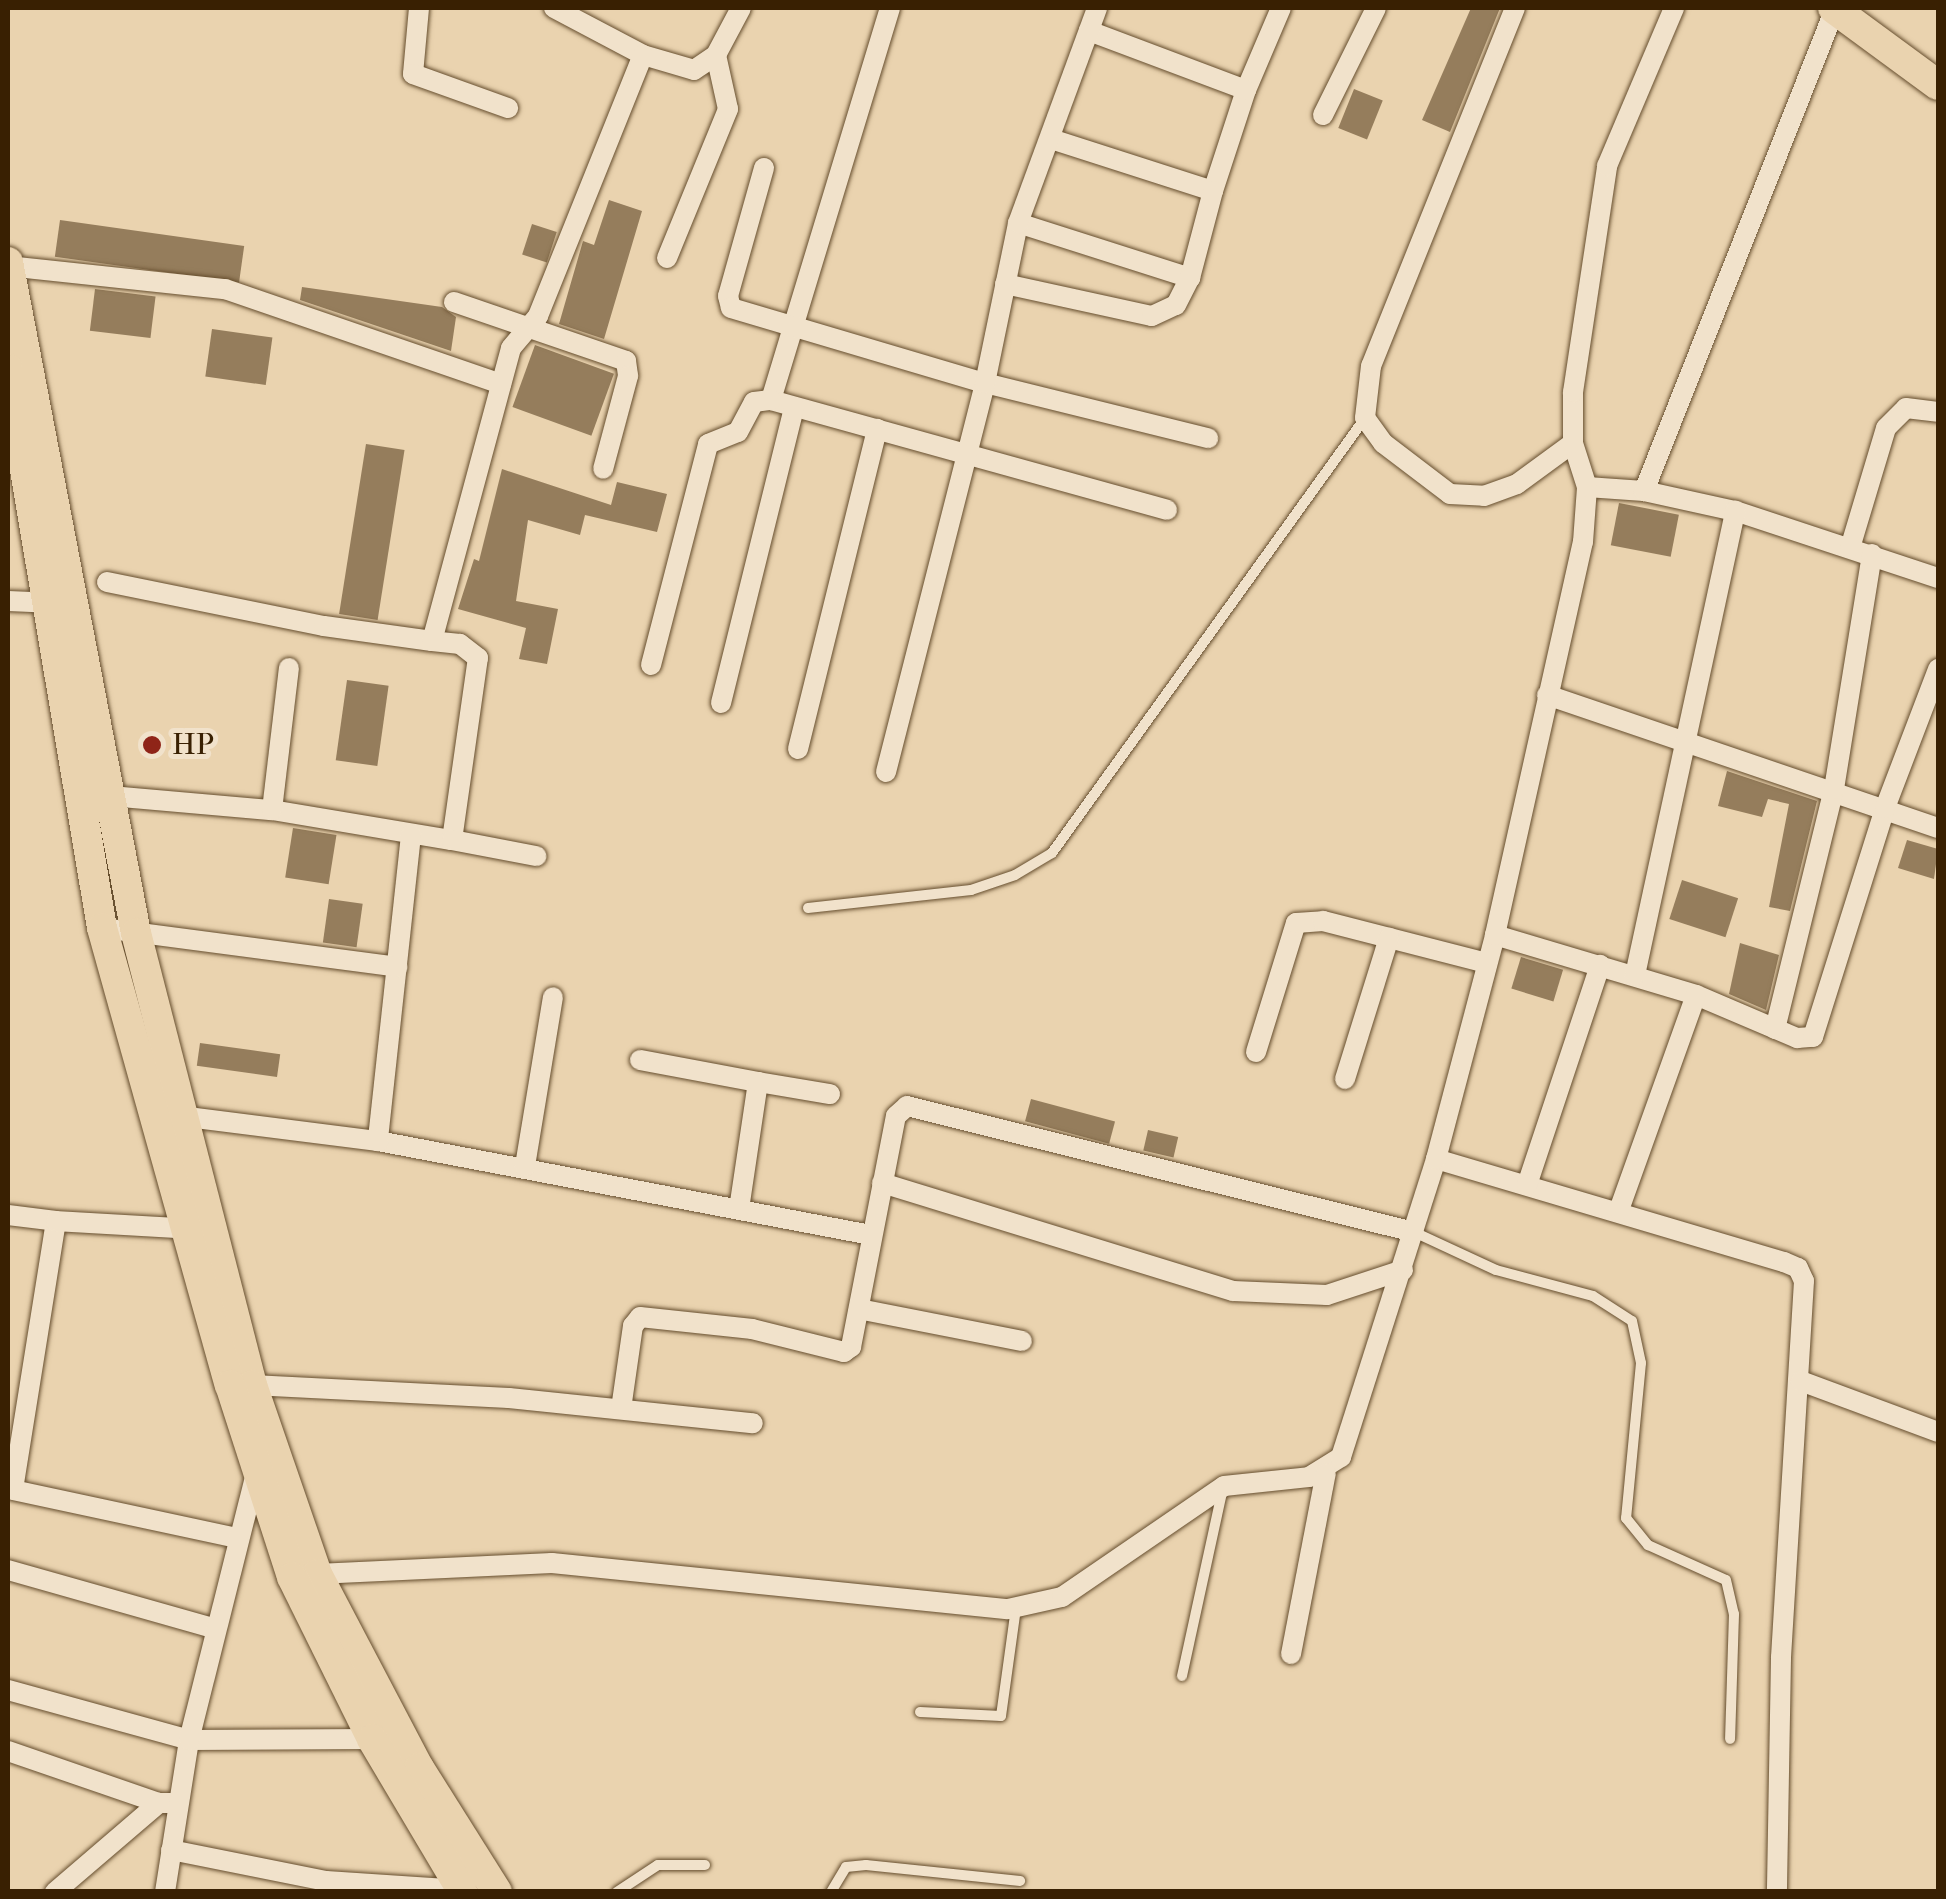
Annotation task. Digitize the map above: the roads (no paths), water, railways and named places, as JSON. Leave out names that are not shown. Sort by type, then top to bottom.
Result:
[{"type":"main road","points":[[1844,8],[1938,63]]},
{"type":"main road","points":[[1844,8],[1938,85]]},
{"type":"main road","points":[[8,265],[91,795],[102,928],[169,1115],[266,1459],[317,1574],[418,1768],[497,1892]]},
{"type":"main road","points":[[8,371],[62,604]]},
{"type":"main road","points":[[91,795],[136,933],[169,1115]]},
{"type":"main road","points":[[200,1230],[252,1385],[292,1577],[372,1738],[462,1891]]},
{"type":"street","points":[[418,8],[413,74],[508,108]]},
{"type":"street","points":[[554,8],[642,55],[694,70],[716,54],[741,8]]},
{"type":"street","points":[[771,400],[890,8]]},
{"type":"street","points":[[886,772],[985,383],[1018,222],[1098,8]]},
{"type":"street","points":[[1005,284],[1152,316],[1176,305],[1190,278],[1246,90],[1281,8]]},
{"type":"street","points":[[1324,115],[1376,8]]},
{"type":"street","points":[[1514,8],[1371,366],[1365,418],[1383,443],[1450,494],[1484,496],[1517,484],[1572,443]]},
{"type":"street","points":[[1291,1654],[1326,1473],[1353,1436],[1436,1159],[1495,935],[1583,542],[1587,487],[1572,443],[1576,362],[1607,166],[1674,8]]},
{"type":"street","points":[[1644,490],[1844,8]]},
{"type":"street","points":[[1089,31],[1246,90]]},
{"type":"street","points":[[667,258],[728,109],[716,54]]},
{"type":"street","points":[[432,641],[511,348],[544,304],[642,55]]},
{"type":"street","points":[[1051,139],[1213,191]]},
{"type":"street","points":[[764,168],[728,304],[738,313],[985,383],[1208,438]]},
{"type":"street","points":[[1018,222],[1190,278]]},
{"type":"street","points":[[8,265],[225,289],[501,384]]},
{"type":"street","points":[[454,302],[525,330],[626,361],[628,376],[603,469]]},
{"type":"street","points":[[651,665],[708,444],[738,432],[754,402],[771,400],[1167,510]]},
{"type":"street","points":[[721,703],[794,407]]},
{"type":"street","points":[[1850,548],[1886,428],[1906,408],[1938,412]]},
{"type":"street","points":[[798,749],[878,429]]},
{"type":"street","points":[[1587,487],[1644,490],[1736,511],[1938,578]]},
{"type":"street","points":[[1636,975],[1736,511]]},
{"type":"street","points":[[1776,1029],[1834,789],[1872,554]]},
{"type":"street","points":[[107,582],[460,644],[478,658],[452,840]]},
{"type":"street","points":[[8,601],[62,604]]},
{"type":"street","points":[[272,810],[289,668]]},
{"type":"street","points":[[1495,935],[1636,975],[1806,1039],[1818,1031],[1886,808],[1938,669]]},
{"type":"street","points":[[1547,695],[1689,738],[1938,828]]},
{"type":"street","points":[[91,795],[272,810],[536,856]]},
{"type":"street","points":[[378,1141],[411,835]]},
{"type":"street","points":[[1256,1052],[1296,923],[1323,921],[1488,963]]},
{"type":"street","points":[[102,928],[397,967]]},
{"type":"street","points":[[1345,1079],[1389,938]]},
{"type":"street","points":[[1526,1186],[1600,965]]},
{"type":"street","points":[[1619,1210],[1696,996]]},
{"type":"street","points":[[525,1166],[553,997]]},
{"type":"street","points":[[640,1060],[830,1094]]},
{"type":"street","points":[[739,1209],[758,1082]]},
{"type":"street","points":[[620,1410],[633,1326],[640,1316],[752,1328],[844,1352],[851,1347],[869,1235],[896,1116],[914,1105],[1414,1232]]},
{"type":"street","points":[[169,1115],[378,1141],[525,1166],[869,1235]]},
{"type":"street","points":[[1436,1159],[1619,1210],[1798,1268],[1807,1300],[1781,1658],[1777,1892]]},
{"type":"street","points":[[882,1183],[1232,1291],[1326,1295],[1403,1270]]},
{"type":"street","points":[[8,1216],[200,1230]]},
{"type":"street","points":[[56,1221],[10,1489],[237,1538]]},
{"type":"street","points":[[860,1309],[1022,1340]]},
{"type":"street","points":[[1801,1381],[1938,1432]]},
{"type":"street","points":[[252,1385],[753,1423]]},
{"type":"street","points":[[165,1892],[172,1850],[169,1803],[190,1740],[237,1538],[266,1459]]},
{"type":"street","points":[[317,1574],[552,1563],[1016,1608],[1062,1596],[1224,1486],[1326,1473]]},
{"type":"street","points":[[8,1570],[216,1629]]},
{"type":"street","points":[[8,1690],[190,1740],[372,1738]]},
{"type":"street","points":[[8,1751],[169,1803]]},
{"type":"street","points":[[55,1892],[169,1803]]},
{"type":"street","points":[[172,1850],[326,1881],[462,1891]]},
{"type":"lane","points":[[808,908],[971,890],[1015,876],[1052,852],[1365,418]]},
{"type":"lane","points":[[1414,1232],[1496,1270],[1593,1296],[1632,1321],[1642,1363],[1626,1518],[1648,1545],[1726,1580],[1734,1614],[1730,1739]]},
{"type":"lane","points":[[1182,1676],[1224,1486]]},
{"type":"lane","points":[[920,1712],[1001,1716],[1016,1608]]},
{"type":"lane","points":[[617,1892],[658,1865],[705,1865]]},
{"type":"lane","points":[[831,1892],[846,1866],[1020,1881]]},
{"type":"place","name":"HP","points":[[152,745]]}]
